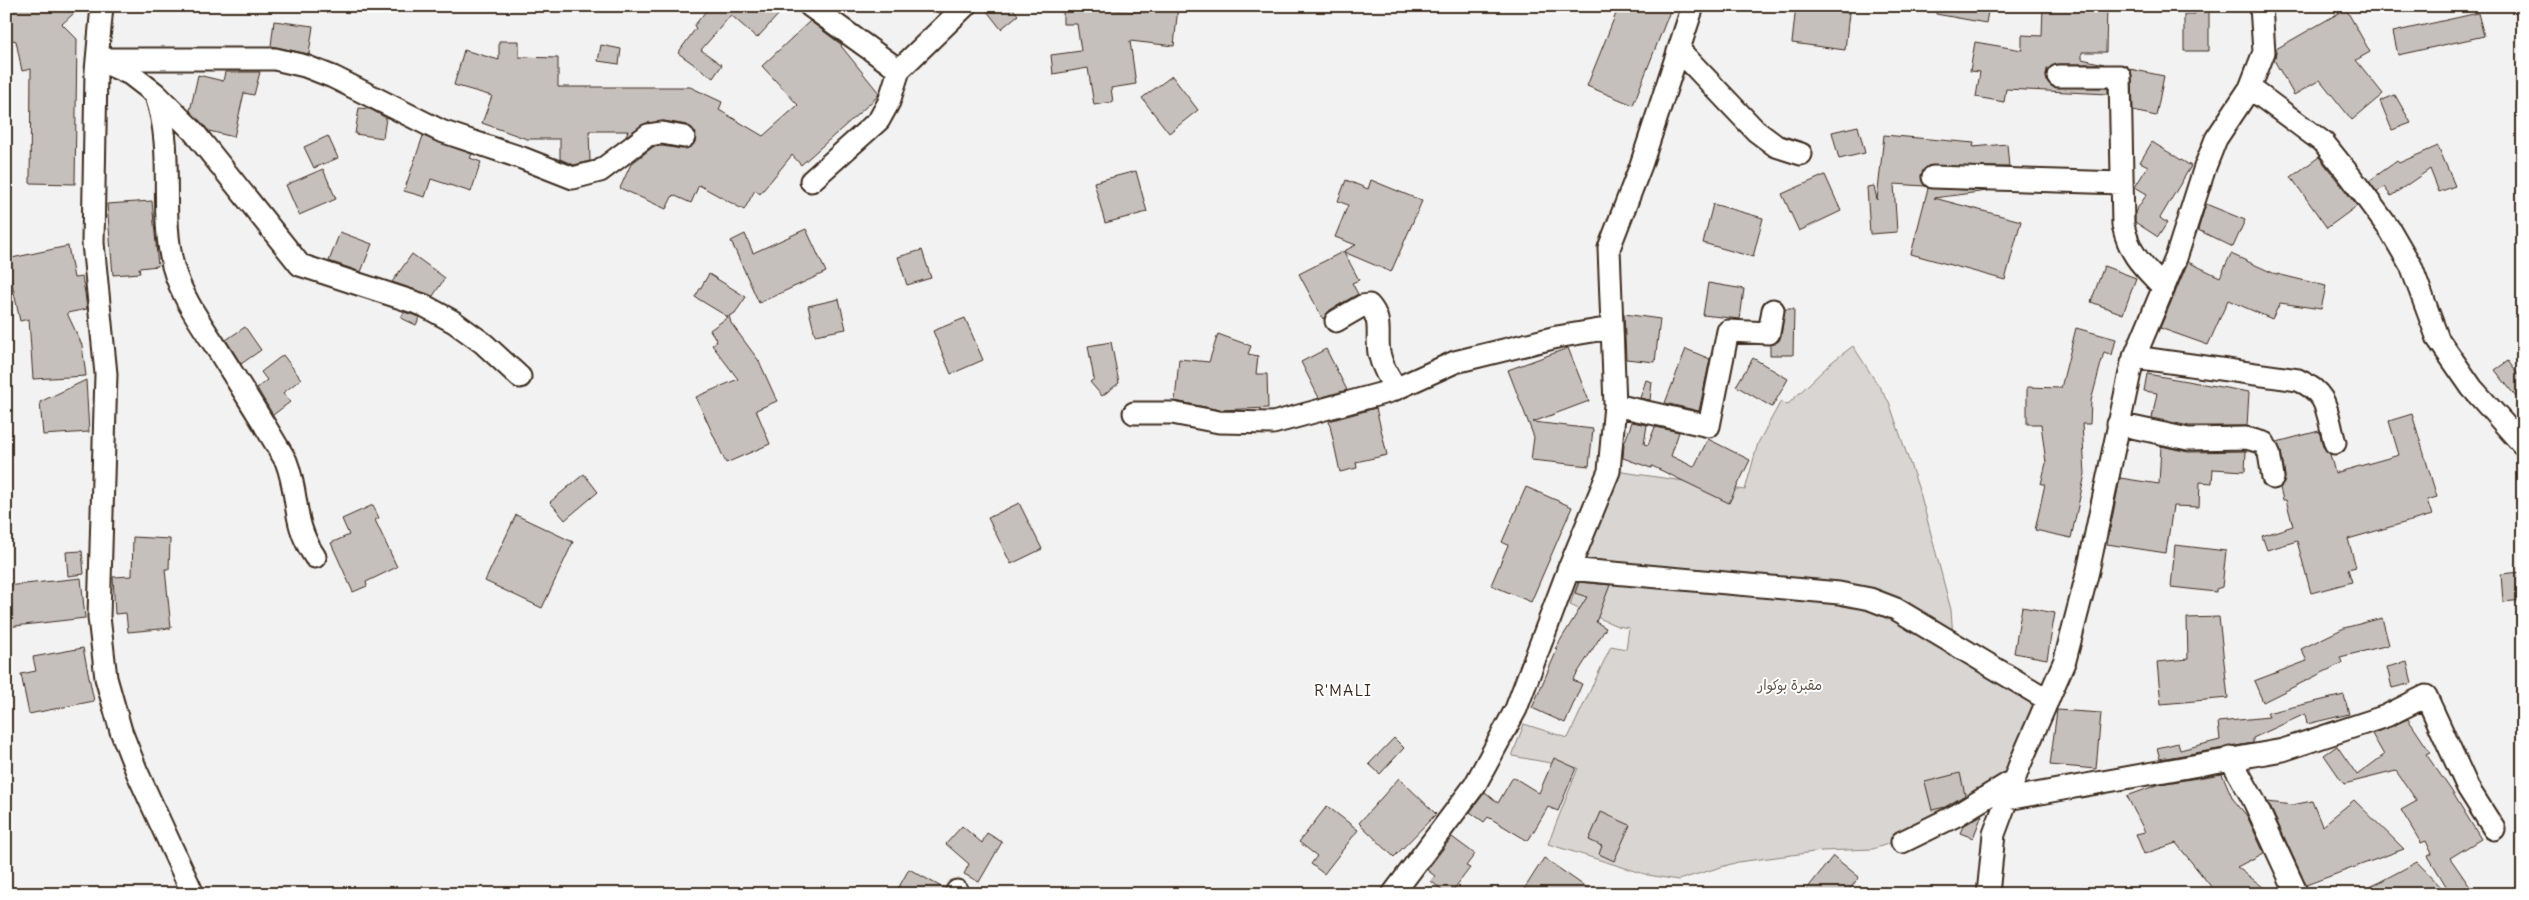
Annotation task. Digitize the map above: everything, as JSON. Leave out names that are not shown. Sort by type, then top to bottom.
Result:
[{"type":"street","points":[[102,6],[97,60],[93,243],[106,374],[100,617],[106,678],[121,731],[137,772],[193,894]]},
{"type":"street","points":[[810,6],[899,70]]},
{"type":"street","points":[[810,181],[879,120],[889,102],[899,70],[965,6]]},
{"type":"street","points":[[1393,894],[1475,785],[1516,709],[1568,569],[1609,471],[1614,405],[1609,248],[1641,165],[1694,6]]},
{"type":"street","points":[[1988,894],[1994,834],[2065,660],[2084,589],[2118,424],[2134,358],[2176,258],[2205,167],[2216,139],[2250,88],[2264,52],[2261,6]]},
{"type":"street","points":[[1680,50],[1756,132],[1776,146],[1801,154]]},
{"type":"street","points":[[97,60],[275,59],[305,66],[332,76],[441,131],[522,158],[573,178],[600,171],[648,135],[662,133],[684,137]]},
{"type":"street","points":[[97,60],[130,74],[156,94],[193,131],[300,265],[423,305],[454,322],[482,343],[520,377]]},
{"type":"street","points":[[2058,76],[2120,76],[2123,225],[2128,245],[2137,259],[2164,288]]},
{"type":"street","points":[[2250,88],[2324,143],[2351,178],[2390,230],[2411,266],[2438,339],[2472,388],[2523,446]]},
{"type":"street","points":[[156,94],[163,114],[166,136],[166,208],[173,266],[199,321],[286,461],[292,476],[298,525],[315,557]]},
{"type":"street","points":[[1933,178],[2122,183]]},
{"type":"street","points":[[1336,321],[1362,306],[1369,305],[1376,312],[1380,327],[1379,352],[1383,366],[1396,389]]},
{"type":"street","points":[[1614,405],[1709,426],[1728,331],[1769,334],[1773,310]]},
{"type":"street","points":[[1134,413],[1172,413],[1219,422],[1273,423],[1396,389],[1455,362],[1557,337],[1611,328]]},
{"type":"street","points":[[2134,358],[2298,380],[2314,387],[2322,396],[2335,443]]},
{"type":"street","points":[[2118,424],[2188,439],[2246,438],[2264,443],[2273,478]]},
{"type":"street","points":[[1568,569],[1839,593],[1870,599],[1896,609],[2048,700]]},
{"type":"street","points":[[1902,842],[2011,789],[2283,750],[2386,716],[2426,696],[2468,788],[2494,829]]},
{"type":"street","points":[[2230,758],[2253,799],[2297,894]]},
{"type":"green space","name":"مقبرة بوكوار","points":[[1853,346],[1889,402],[1921,496],[1951,610],[1954,650],[2036,697],[2001,782],[1911,836],[1873,849],[1822,851],[1738,862],[1678,880],[1648,875],[1548,844],[1578,768],[1512,756],[1524,724],[1568,738],[1611,646],[1626,649],[1629,628],[1617,626],[1570,605],[1616,471],[1745,490],[1758,443],[1781,401],[1787,405],[1833,361]]},
{"type":"building","points":[[6,6],[82,6],[62,24],[77,39],[75,184],[30,183],[31,69],[22,71],[16,41],[6,38]]},
{"type":"building","points":[[710,6],[770,6],[779,14],[757,38],[731,15],[701,50],[722,65],[713,78],[678,53],[696,28],[694,26]]},
{"type":"building","points":[[983,6],[1011,6],[1018,15],[1001,29]]},
{"type":"building","points":[[1063,6],[1093,6],[1093,9],[1145,12],[1146,6],[1178,6],[1174,46],[1130,41],[1136,84],[1111,88],[1113,102],[1094,105],[1088,68],[1053,74],[1051,55],[1081,51],[1077,24],[1063,24]]},
{"type":"building","points":[[1619,6],[1672,6],[1633,105],[1587,86]]},
{"type":"building","points":[[1796,6],[1849,13],[1845,50],[1792,43]]},
{"type":"building","points":[[1937,6],[1989,6],[1986,23],[1936,14]]},
{"type":"building","points":[[2043,6],[2107,6],[2106,52],[2082,52],[2082,59],[2104,64],[2058,64],[2047,69],[2046,76],[2052,87],[2108,88],[2108,94],[2006,89],[2004,102],[1976,97],[1980,72],[1970,71],[1975,42],[2022,50],[2022,35],[2042,36]]},
{"type":"building","points":[[2195,6],[2209,6],[2209,51],[2184,51],[2184,14],[2195,14]]},
{"type":"building","points":[[2346,9],[2370,52],[2356,60],[2383,94],[2352,120],[2320,80],[2294,95],[2274,60],[2276,49]]},
{"type":"building","points":[[2478,13],[2484,36],[2398,55],[2393,32]]},
{"type":"building","points":[[274,21],[313,26],[309,54],[271,46]]},
{"type":"building","points":[[810,21],[842,45],[879,93],[877,97],[801,165],[792,155],[760,194],[755,190],[744,210],[699,185],[691,203],[673,195],[666,209],[620,188],[631,164],[653,147],[662,146],[682,149],[693,145],[696,133],[687,125],[664,121],[646,123],[626,136],[628,131],[589,131],[590,161],[574,165],[560,159],[560,139],[527,139],[482,123],[492,96],[454,85],[464,50],[499,60],[499,41],[519,41],[519,57],[558,58],[558,87],[690,87],[722,102],[719,110],[763,136],[798,105],[762,66]]},
{"type":"building","points":[[601,45],[621,49],[619,64],[598,61]]},
{"type":"building","points":[[2130,69],[2164,76],[2156,116],[2133,111]]},
{"type":"building","points":[[225,72],[260,72],[254,95],[244,93],[234,137],[209,131],[190,111],[198,75],[223,81]]},
{"type":"building","points":[[1172,76],[1198,110],[1169,133],[1142,98]]},
{"type":"building","points":[[2395,95],[2411,123],[2392,130],[2380,101]]},
{"type":"building","points":[[359,108],[370,109],[386,118],[383,138],[355,134]]},
{"type":"building","points":[[1858,126],[1865,153],[1839,159],[1832,132]]},
{"type":"building","points":[[1884,135],[1974,143],[1973,147],[2007,144],[2009,167],[1928,166],[1921,176],[1925,186],[1894,184],[1897,232],[1870,234],[1867,187],[1874,186],[1877,200]]},
{"type":"building","points":[[328,136],[338,158],[314,168],[304,147]]},
{"type":"building","points":[[423,136],[472,154],[470,158],[481,162],[471,192],[431,179],[425,197],[404,191]]},
{"type":"building","points":[[2152,142],[2191,166],[2160,218],[2167,223],[2158,237],[2135,222],[2135,212],[2147,194],[2135,187],[2148,166],[2140,162]]},
{"type":"building","points":[[2438,146],[2455,186],[2439,192],[2430,169],[2391,196],[2384,187],[2377,192],[2369,181],[2397,161],[2399,163]]},
{"type":"building","points":[[2319,157],[2357,206],[2327,228],[2291,177]]},
{"type":"building","points":[[323,169],[336,199],[299,215],[286,185]]},
{"type":"building","points":[[1136,171],[1147,212],[1105,223],[1094,182]]},
{"type":"building","points":[[1825,175],[1841,211],[1799,231],[1782,194]]},
{"type":"building","points":[[1346,180],[1368,189],[1371,180],[1422,201],[1391,272],[1344,252],[1359,280],[1352,283],[1358,294],[1330,310],[1323,319],[1299,274],[1356,245],[1335,237],[1348,205],[1338,201]]},
{"type":"building","points":[[1928,188],[1987,191],[1934,198],[2021,221],[2005,280],[1911,254]]},
{"type":"building","points":[[152,201],[158,266],[139,268],[140,273],[113,275],[107,204]]},
{"type":"building","points":[[1713,204],[1763,218],[1753,257],[1703,243]]},
{"type":"building","points":[[2206,204],[2245,220],[2233,247],[2198,230]]},
{"type":"building","points":[[806,229],[826,272],[759,303],[731,241],[745,234],[753,253]]},
{"type":"building","points":[[340,232],[372,244],[361,272],[329,261]]},
{"type":"building","points":[[68,246],[74,278],[82,277],[85,293],[87,309],[67,313],[82,345],[86,376],[33,379],[29,319],[20,321],[7,259]]},
{"type":"building","points":[[922,250],[931,278],[907,285],[898,257]]},
{"type":"building","points":[[412,254],[445,278],[433,296],[392,282]]},
{"type":"building","points":[[2231,254],[2273,273],[2326,286],[2321,309],[2280,303],[2272,319],[2228,300],[2208,345],[2160,328],[2188,262],[2220,277]]},
{"type":"building","points":[[2104,266],[2136,278],[2123,314],[2091,302]]},
{"type":"building","points":[[709,274],[746,297],[735,313],[729,316],[731,323],[759,361],[777,401],[756,410],[770,444],[726,463],[696,397],[738,379],[712,345],[717,341],[710,330],[728,317],[695,297]]},
{"type":"building","points":[[1708,283],[1744,289],[1740,319],[1703,315]]},
{"type":"building","points":[[839,299],[846,329],[815,335],[808,306]]},
{"type":"building","points":[[1785,309],[1794,309],[1793,355],[1770,355],[1770,345],[1779,341],[1781,336]]},
{"type":"building","points":[[404,312],[420,317],[416,325],[401,318]]},
{"type":"building","points":[[1624,314],[1660,319],[1655,362],[1626,359]]},
{"type":"building","points":[[965,318],[983,360],[951,374],[933,331]]},
{"type":"building","points":[[245,327],[261,350],[241,364],[226,340]]},
{"type":"building","points":[[2076,328],[2116,339],[2112,355],[2104,352],[2091,401],[2090,424],[2082,424],[2085,474],[2071,538],[2035,530],[2045,484],[2041,484],[2046,463],[2041,424],[2027,424],[2027,387],[2061,388]]},
{"type":"building","points":[[1218,334],[1251,346],[1248,354],[1258,356],[1256,374],[1267,374],[1268,408],[1220,410],[1175,401],[1179,359],[1209,362]]},
{"type":"building","points":[[1111,342],[1119,383],[1102,396],[1090,382],[1094,379],[1088,346]]},
{"type":"building","points":[[1568,348],[1589,401],[1533,422],[1593,429],[1589,466],[1531,460],[1534,437],[1508,370]]},
{"type":"building","points":[[1326,349],[1347,390],[1319,398],[1301,362]]},
{"type":"building","points":[[1686,349],[1710,359],[1699,411],[1665,403]]},
{"type":"building","points":[[283,355],[301,379],[283,393],[290,402],[273,415],[257,388],[267,380],[261,372]]},
{"type":"building","points":[[1753,358],[1788,379],[1772,407],[1736,386]]},
{"type":"building","points":[[2508,361],[2523,381],[2523,406],[2495,370]]},
{"type":"building","points":[[2147,374],[2249,392],[2247,426],[2189,426],[2152,418],[2157,393],[2144,391]]},
{"type":"building","points":[[86,380],[89,432],[43,435],[40,402]]},
{"type":"building","points":[[1646,380],[1652,382],[1650,400],[1640,398]]},
{"type":"building","points":[[1376,408],[1387,455],[1356,462],[1357,468],[1340,472],[1329,421]]},
{"type":"building","points":[[2412,414],[2437,497],[2427,500],[2432,515],[2348,539],[2356,567],[2348,569],[2352,582],[2311,593],[2297,541],[2267,550],[2262,536],[2293,526],[2286,500],[2283,500],[2280,488],[2284,483],[2285,476],[2281,451],[2277,442],[2319,431],[2323,447],[2330,454],[2335,473],[2399,455],[2389,421]]},
{"type":"building","points":[[1632,422],[1647,425],[1644,444],[1648,445],[1655,427],[1679,432],[1671,456],[1694,467],[1708,439],[1750,460],[1729,503],[1652,466],[1651,468],[1623,458],[1624,444]]},
{"type":"building","points":[[2161,446],[2188,452],[2246,451],[2245,471],[2213,469],[2212,483],[2200,482],[2199,507],[2173,506],[2166,553],[2107,544],[2120,478],[2159,484]]},
{"type":"building","points":[[584,474],[598,492],[565,520],[550,502]]},
{"type":"building","points":[[1526,487],[1572,507],[1531,602],[1491,585],[1508,545],[1502,542]]},
{"type":"building","points":[[1019,503],[1042,549],[1011,564],[988,518]]},
{"type":"building","points":[[373,505],[379,518],[375,520],[397,567],[366,582],[367,586],[353,592],[331,543],[349,535],[342,519]]},
{"type":"building","points":[[516,515],[573,542],[542,608],[485,581]]},
{"type":"building","points":[[133,537],[170,539],[169,569],[165,569],[171,628],[128,632],[126,613],[115,614],[113,577],[132,576]]},
{"type":"building","points":[[2175,545],[2226,551],[2222,587],[2216,589],[2216,592],[2171,587]]},
{"type":"building","points":[[82,551],[84,574],[68,576],[66,552]]},
{"type":"building","points":[[2522,572],[2523,600],[2503,602],[2501,574]]},
{"type":"building","points":[[81,578],[85,618],[6,627],[6,586]]},
{"type":"building","points":[[1579,582],[1610,585],[1596,622],[1606,628],[1573,680],[1582,684],[1565,723],[1532,708],[1557,650],[1555,649],[1587,597],[1575,593]]},
{"type":"building","points":[[2022,607],[2055,613],[2047,659],[2014,653]]},
{"type":"building","points":[[2219,617],[2228,698],[2161,704],[2157,662],[2188,659],[2187,618]]},
{"type":"building","points":[[2382,618],[2389,645],[2340,657],[2342,663],[2263,702],[2254,681],[2307,661],[2301,649],[2344,628]]},
{"type":"building","points":[[83,648],[94,701],[29,714],[21,674],[36,671],[33,657]]},
{"type":"building","points":[[2407,662],[2412,683],[2392,688],[2387,667]]},
{"type":"building","points":[[2344,695],[2349,714],[2307,724],[2305,714],[2253,738],[2253,743],[2160,759],[2157,748],[2178,743],[2180,750],[2220,740],[2218,722],[2269,717],[2267,713]]},
{"type":"building","points":[[2057,710],[2101,713],[2096,769],[2050,765]]},
{"type":"building","points":[[2408,719],[2430,752],[2426,754],[2481,839],[2450,858],[2475,894],[2451,894],[2428,856],[2432,854],[2426,841],[2421,843],[2401,810],[2417,801],[2396,771],[2344,784],[2324,755],[2337,746],[2357,775],[2384,755],[2372,734]]},
{"type":"building","points":[[1394,738],[1404,748],[1380,774],[1369,764]]},
{"type":"building","points":[[1554,758],[1576,768],[1558,811],[1548,807],[1528,841],[1488,817],[1484,822],[1470,812],[1485,792],[1498,803],[1513,777],[1539,793]]},
{"type":"building","points":[[1960,773],[1965,795],[1945,807],[1932,810],[1925,782]]},
{"type":"building","points":[[2222,774],[2233,799],[2247,816],[2264,853],[2237,867],[2272,894],[2217,894],[2176,843],[2144,854],[2136,834],[2145,832],[2127,796],[2160,784]]},
{"type":"building","points":[[1399,778],[1436,814],[1394,857],[1359,823]]},
{"type":"building","points":[[2354,800],[2404,849],[2306,885],[2268,802],[2292,805],[2312,801],[2322,826]]},
{"type":"building","points":[[1327,806],[1358,830],[1324,874],[1311,864],[1317,856],[1299,842]]},
{"type":"building","points":[[1601,812],[1630,825],[1614,861],[1599,854],[1602,846],[1589,840]]},
{"type":"building","points":[[1982,815],[1973,838],[1960,833],[1963,826]]},
{"type":"building","points":[[962,826],[982,843],[987,833],[1002,842],[979,882],[964,874],[969,864],[946,844]]},
{"type":"building","points":[[1452,837],[1475,854],[1466,866],[1470,868],[1450,894],[1447,894],[1431,881],[1435,876],[1427,870]]},
{"type":"building","points":[[1833,856],[1859,877],[1846,894],[1803,894]]},
{"type":"building","points":[[1544,858],[1596,894],[1521,894]]},
{"type":"building","points":[[2417,862],[2448,894],[2357,894]]},
{"type":"building","points":[[909,869],[945,889],[944,894],[895,894]]},
{"type":"district","name":"R'MALI","points":[[1343,690]]}]
